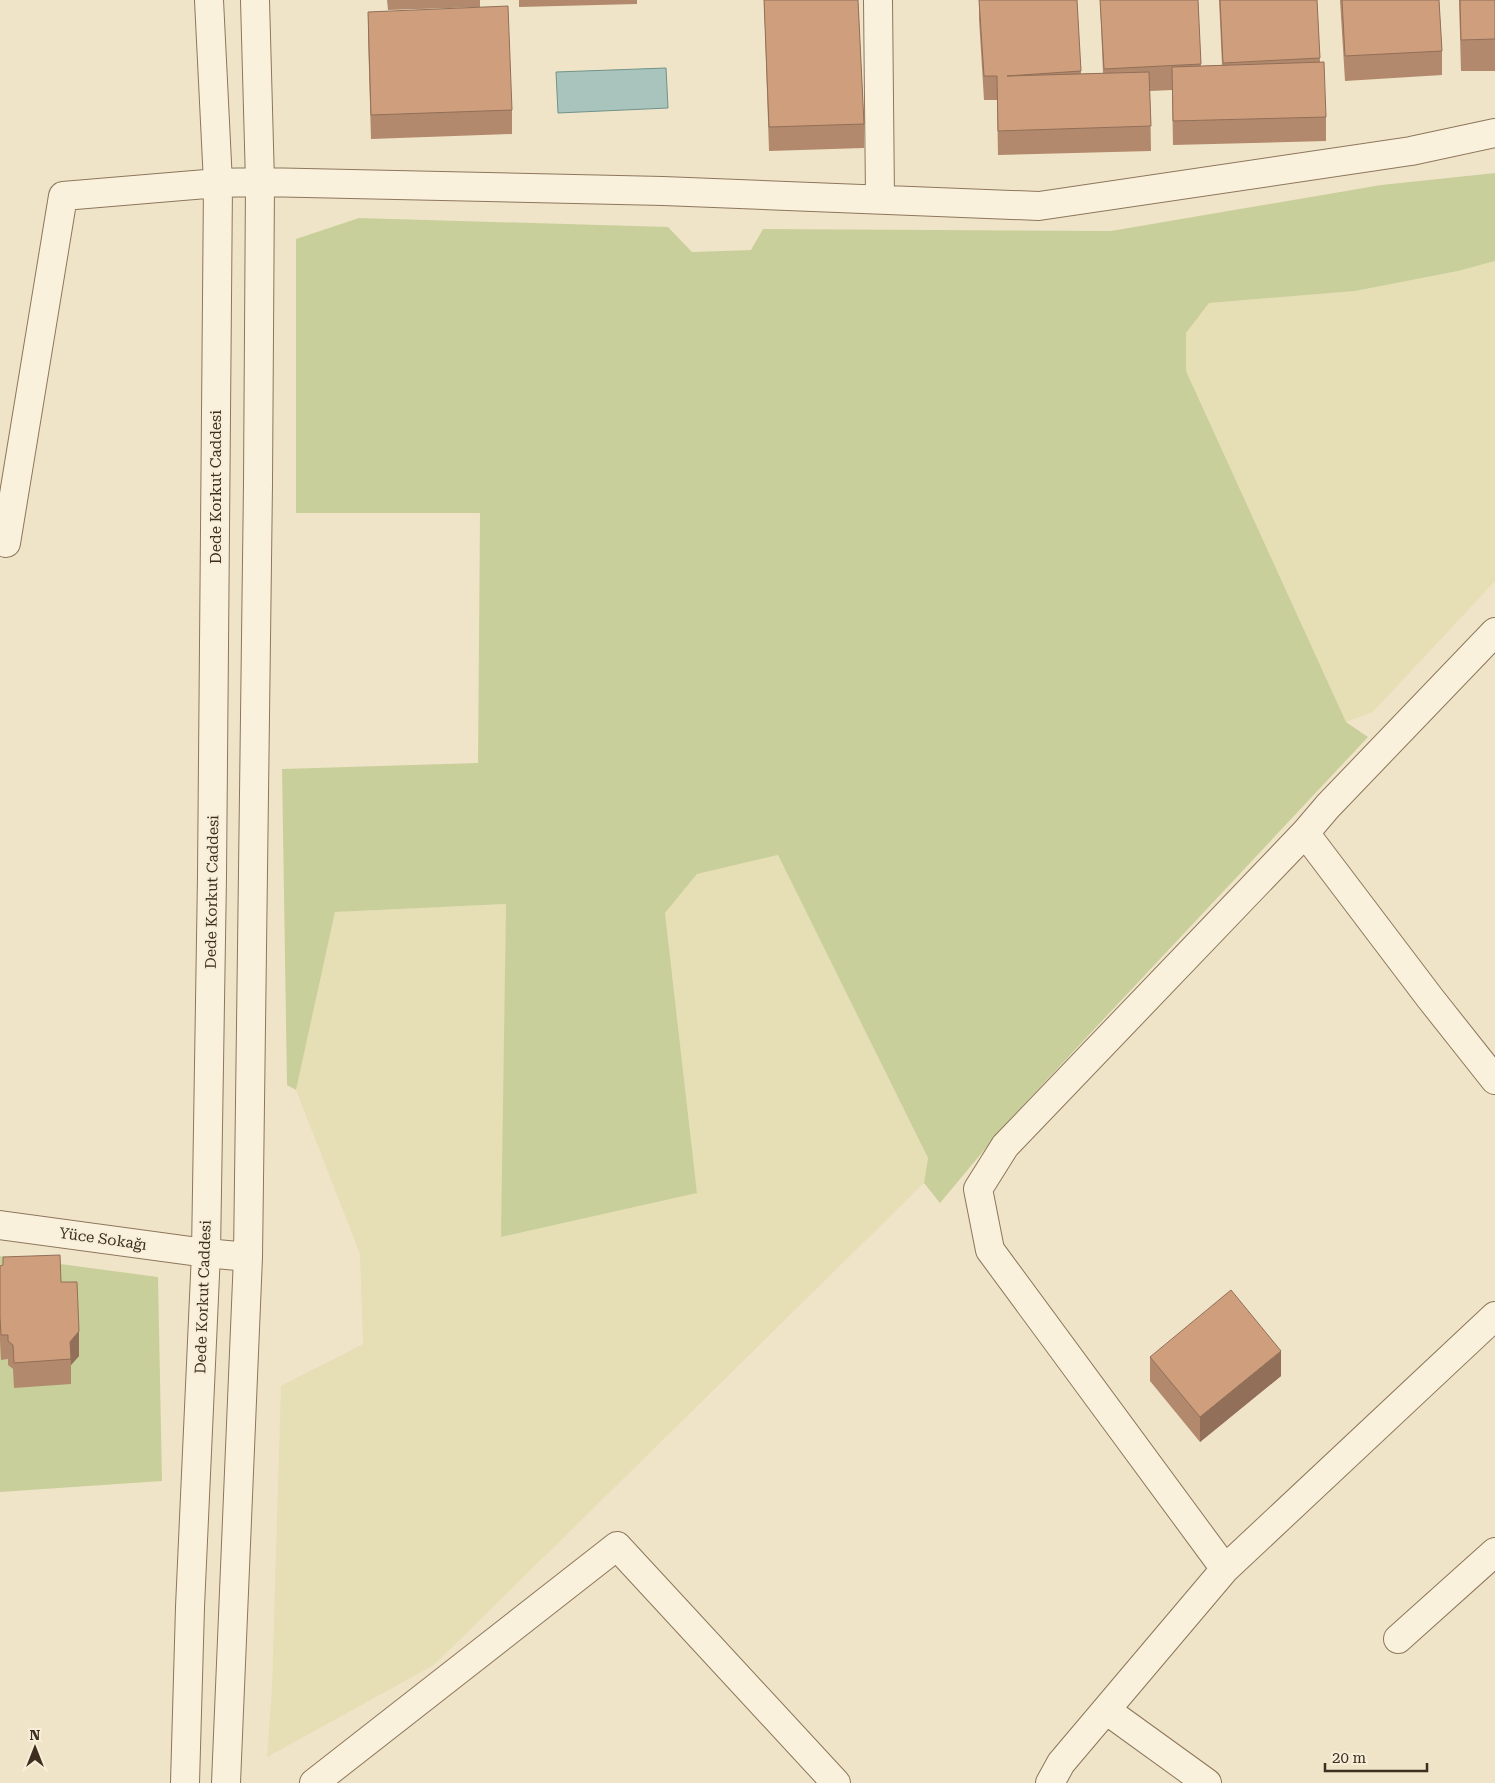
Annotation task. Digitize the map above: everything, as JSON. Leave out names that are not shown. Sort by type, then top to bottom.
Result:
[{"type":"street","name":"Dede Korkut Caddesi","points":[[184,1783],[206,1253],[213,846],[218,183],[209,0]]},
{"type":"street","points":[[226,1783],[248,1257],[260,182],[255,0]]},
{"type":"street","points":[[878,0],[880,198]]},
{"type":"street","points":[[6,543],[63,196],[218,183],[260,182],[672,191],[880,198],[1039,206],[1411,150],[1495,133]]},
{"type":"street","points":[[1225,1569],[990,1250],[978,1189],[1005,1146],[1495,632]]},
{"type":"street","points":[[1305,833],[1430,998],[1495,1080]]},
{"type":"street","name":"Yüce Sokağı","points":[[0,1225],[248,1257]]},
{"type":"street","points":[[1050,1783],[1061,1763],[1225,1569],[1495,1316]]},
{"type":"street","points":[[314,1783],[617,1546],[836,1783]]},
{"type":"street","points":[[1398,1639],[1495,1552]]},
{"type":"street","points":[[1106,1710],[1207,1783]]},
{"type":"shaded area","points":[[1495,261],[1495,581],[1373,712],[1346,722],[1186,371],[1186,333],[1209,303],[1355,291],[1458,271]]},
{"type":"shaded area","points":[[778,855],[928,1158],[924,1183],[434,1665],[267,1757],[272,1688],[281,1386],[363,1344],[360,1254],[296,1090],[335,912],[506,904],[502,1237],[697,1193],[665,913],[697,874]]},
{"type":"green space","points":[[1495,173],[1495,261],[1458,271],[1355,291],[1209,303],[1186,333],[1186,371],[1346,722],[1368,737],[1011,1118],[940,1203],[924,1183],[928,1158],[778,855],[697,874],[665,913],[697,1193],[501,1237],[506,904],[335,912],[296,1090],[287,1085],[282,769],[478,763],[480,513],[296,513],[296,239],[359,218],[668,227],[692,252],[751,250],[763,229],[1111,231],[1381,185]]},
{"type":"green space","points":[[0,1256],[158,1277],[162,1481],[0,1492]]},
{"type":"water","points":[[666,68],[668,108],[558,113],[556,72]]},
{"type":"building","points":[[764,0],[858,0],[864,124],[769,127]]},
{"type":"building","points":[[979,0],[1077,0],[1081,71],[1007,76],[1149,72],[1151,126],[998,131],[997,76],[984,76]]},
{"type":"building","points":[[1100,0],[1198,0],[1201,64],[1104,69]]},
{"type":"building","points":[[1220,0],[1317,0],[1320,58],[1223,63]]},
{"type":"building","points":[[1342,0],[1439,0],[1442,51],[1345,56]]},
{"type":"building","points":[[1460,0],[1495,0],[1495,39],[1461,40]]},
{"type":"building","points":[[508,6],[512,110],[371,115],[368,12]]},
{"type":"building","points":[[1324,62],[1326,117],[1173,121],[1172,67]]},
{"type":"building","points":[[60,1255],[61,1282],[77,1282],[79,1331],[70,1342],[71,1359],[14,1363],[13,1345],[8,1341],[8,1335],[1,1335],[0,1266],[3,1265],[3,1257]]},
{"type":"building","points":[[1231,1290],[1281,1351],[1200,1417],[1150,1357]]}]
